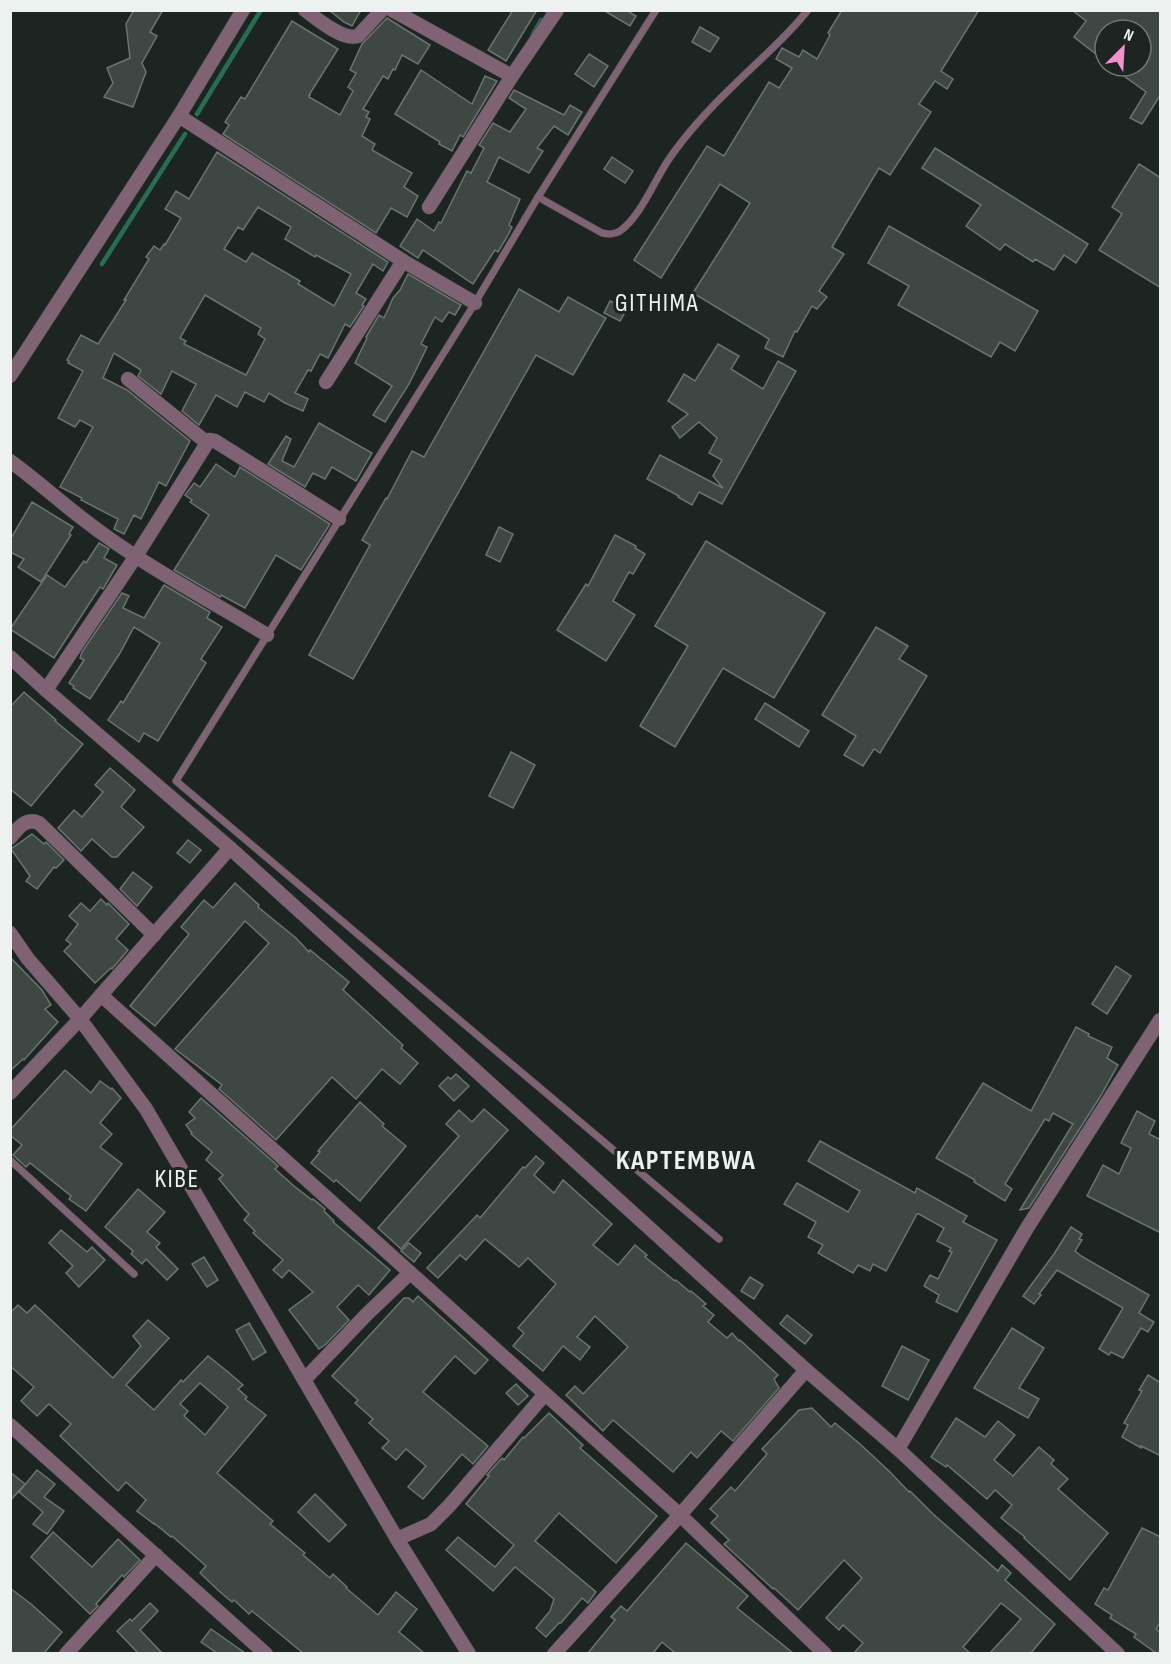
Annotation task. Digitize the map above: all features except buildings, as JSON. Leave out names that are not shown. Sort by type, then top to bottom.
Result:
[{"type":"street","points":[[10,376],[179,116],[243,10]]},
{"type":"street","points":[[304,10],[334,30],[353,38],[358,36],[382,10]]},
{"type":"street","points":[[392,10],[512,76]]},
{"type":"street","points":[[429,207],[557,10]]},
{"type":"street","points":[[179,116],[403,261],[475,303]]},
{"type":"street","points":[[326,382],[403,261]]},
{"type":"street","points":[[128,379],[206,442]]},
{"type":"street","points":[[46,690],[136,556],[209,440],[215,441],[339,519]]},
{"type":"street","points":[[10,461],[83,519],[136,556],[267,635]]},
{"type":"street","points":[[10,657],[230,848],[806,1370],[898,1449],[1118,1653]]},
{"type":"street","points":[[10,838],[27,821],[33,820],[39,823],[154,935]]},
{"type":"street","points":[[10,1093],[80,1019],[230,848]]},
{"type":"street","points":[[10,933],[28,958],[80,1019],[146,1109],[397,1539],[469,1653]]},
{"type":"street","points":[[101,995],[680,1515],[825,1653]]},
{"type":"street","points":[[898,1449],[1027,1228],[1161,1020]]},
{"type":"street","points":[[304,1380],[410,1273]]},
{"type":"street","points":[[554,1653],[680,1515],[806,1370]]},
{"type":"street","points":[[397,1539],[431,1524],[545,1394]]},
{"type":"street","points":[[10,1425],[266,1653]]},
{"type":"street","points":[[66,1653],[156,1555]]},
{"type":"lane","points":[[656,10],[176,781],[720,1239]]},
{"type":"lane","points":[[538,197],[602,233],[619,232],[635,215],[669,159],[691,131],[731,87],[772,49],[808,10]]},
{"type":"lane","points":[[10,1160],[134,1274]]},
{"type":"waterway","points":[[197,114],[261,10]]},
{"type":"waterway","points":[[532,36],[541,20]]},
{"type":"waterway","points":[[102,264],[185,134]]},
{"type":"district","name":"GITHIMA","points":[[657,303]]},
{"type":"district","name":"KAPTEMBWA","points":[[686,1160]]},
{"type":"district","name":"KIBE","points":[[177,1179]]}]
